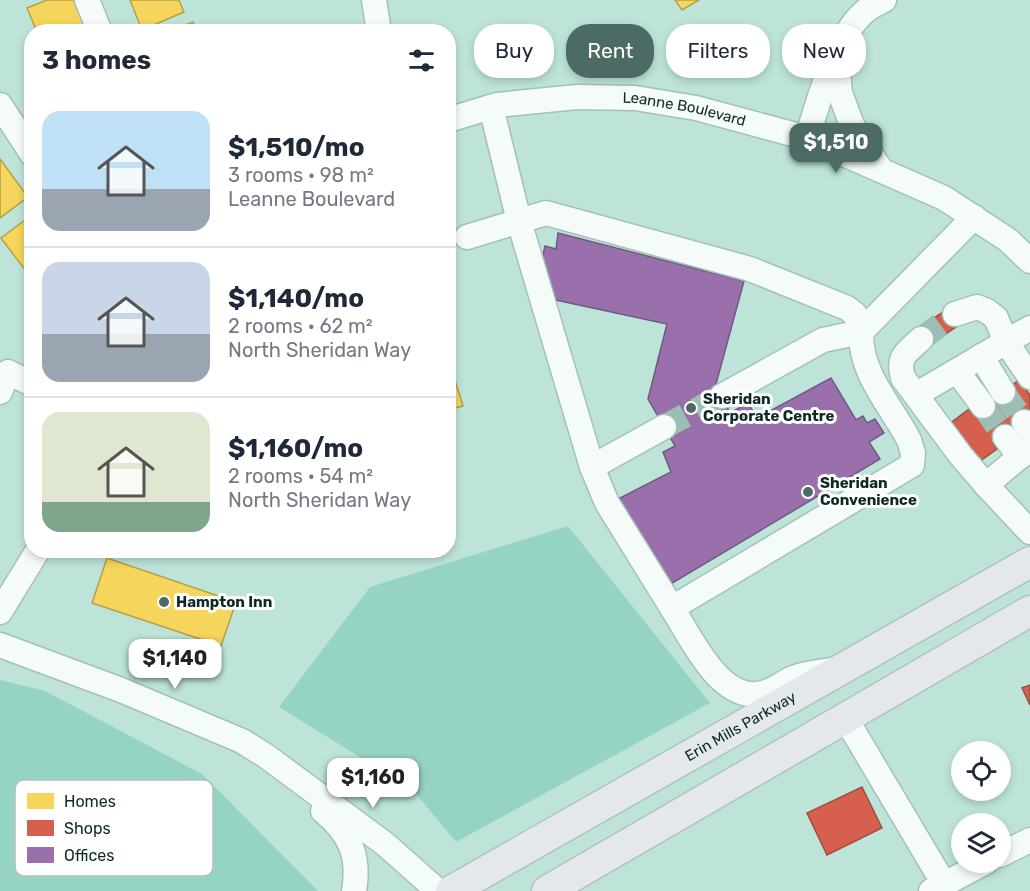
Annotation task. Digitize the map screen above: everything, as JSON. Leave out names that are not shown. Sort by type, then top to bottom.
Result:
[{"type":"main road","name":"Erin Mills Parkway","points":[[451,891],[1030,562]]},
{"type":"main road","points":[[547,891],[1030,611]]},
{"type":"street","points":[[87,0],[97,24]]},
{"type":"street","points":[[374,0],[378,24]]},
{"type":"street","points":[[853,24],[867,9],[884,0]]},
{"type":"street","points":[[807,138],[827,78]]},
{"type":"street","points":[[839,78],[840,93],[855,132],[882,171]]},
{"type":"street","name":"Leanne Boulevard","points":[[456,118],[491,107],[577,97],[635,98],[696,108],[807,138],[944,198],[1008,240],[1030,261]]},
{"type":"street","points":[[0,105],[24,142]]},
{"type":"street","points":[[491,107],[519,221],[592,467],[608,503],[672,608],[714,673],[726,685],[746,694],[772,690],[796,676],[848,666]]},
{"type":"street","points":[[467,237],[546,213],[750,269],[847,308],[855,314],[861,332],[862,351],[868,371],[909,440],[913,453],[912,465],[672,608]]},
{"type":"street","points":[[722,396],[823,340],[861,332],[974,217]]},
{"type":"street","points":[[955,314],[977,307],[996,318],[1006,342],[1030,377]]},
{"type":"street","points":[[917,394],[1030,328]]},
{"type":"street","points":[[921,339],[904,354],[900,365],[903,378],[961,456],[1030,532]]},
{"type":"street","points":[[981,357],[1003,392]]},
{"type":"street","points":[[957,371],[983,406]]},
{"type":"street","points":[[0,392],[8,372],[24,380]]},
{"type":"street","points":[[592,467],[664,426]]},
{"type":"street","points":[[986,485],[1025,452],[1020,430]]},
{"type":"street","points":[[0,612],[33,558]]},
{"type":"street","points":[[0,645],[121,690],[242,741],[266,756],[385,844],[438,891]]},
{"type":"street","points":[[846,719],[938,888],[966,873]]},
{"type":"street","points":[[266,756],[287,784],[334,821],[351,844],[356,863],[354,891]]},
{"type":"street","points":[[1011,850],[1030,840]]},
{"type":"green space","points":[[568,526],[710,703],[456,842],[413,790],[279,707],[370,587]]},
{"type":"green space","points":[[0,680],[45,691],[202,774],[208,780],[15,780],[15,876],[213,876],[213,785],[318,891],[0,891]]},
{"type":"building: Homes","points":[[47,0],[74,0],[84,24],[34,24],[27,8]]},
{"type":"building: Homes","points":[[130,0],[179,0],[184,12],[156,24],[140,24]]},
{"type":"building: Homes","points":[[675,0],[699,0],[682,10]]},
{"type":"building: Homes","points":[[0,159],[24,192],[24,200],[0,218]]},
{"type":"building: Homes","points":[[24,221],[24,268],[1,238]]},
{"type":"building: Homes","points":[[456,384],[463,406],[456,408]]},
{"type":"building: Homes","name":"Hampton Inn","points":[[107,558],[236,602],[221,646],[92,603]]},
{"type":"building: Shops","points":[[951,307],[962,323],[926,347],[915,330]]},
{"type":"building: Shops","points":[[1019,380],[1030,395],[1030,418],[994,445],[997,449],[976,464],[948,425],[969,409],[973,414]]},
{"type":"building: Shops","points":[[1030,685],[1030,705],[1022,688]]},
{"type":"building: Shops","points":[[862,787],[882,828],[827,855],[807,813]]},
{"type":"building: Offices","name":"Sheridan Corporate Centre","points":[[558,233],[744,281],[716,384],[730,413],[748,403],[757,418],[831,378],[856,420],[863,416],[867,423],[875,419],[884,433],[869,442],[880,459],[669,585],[616,500],[671,472],[663,452],[675,446],[648,399],[667,324],[556,300],[542,259],[545,246],[556,249]]},
{"type":"tunnel","points":[[921,339],[955,314]]},
{"type":"tunnel","points":[[1003,392],[1024,422]]},
{"type":"tunnel","points":[[664,427],[722,396]]},
{"type":"tunnel","points":[[983,406],[1005,437]]},
{"type":"place","name":"Sheridan Corporate Centre","points":[[691,408]]},
{"type":"place","name":"Sheridan Convenience","points":[[808,492]]},
{"type":"place","name":"Hampton Inn","points":[[164,602]]}]
